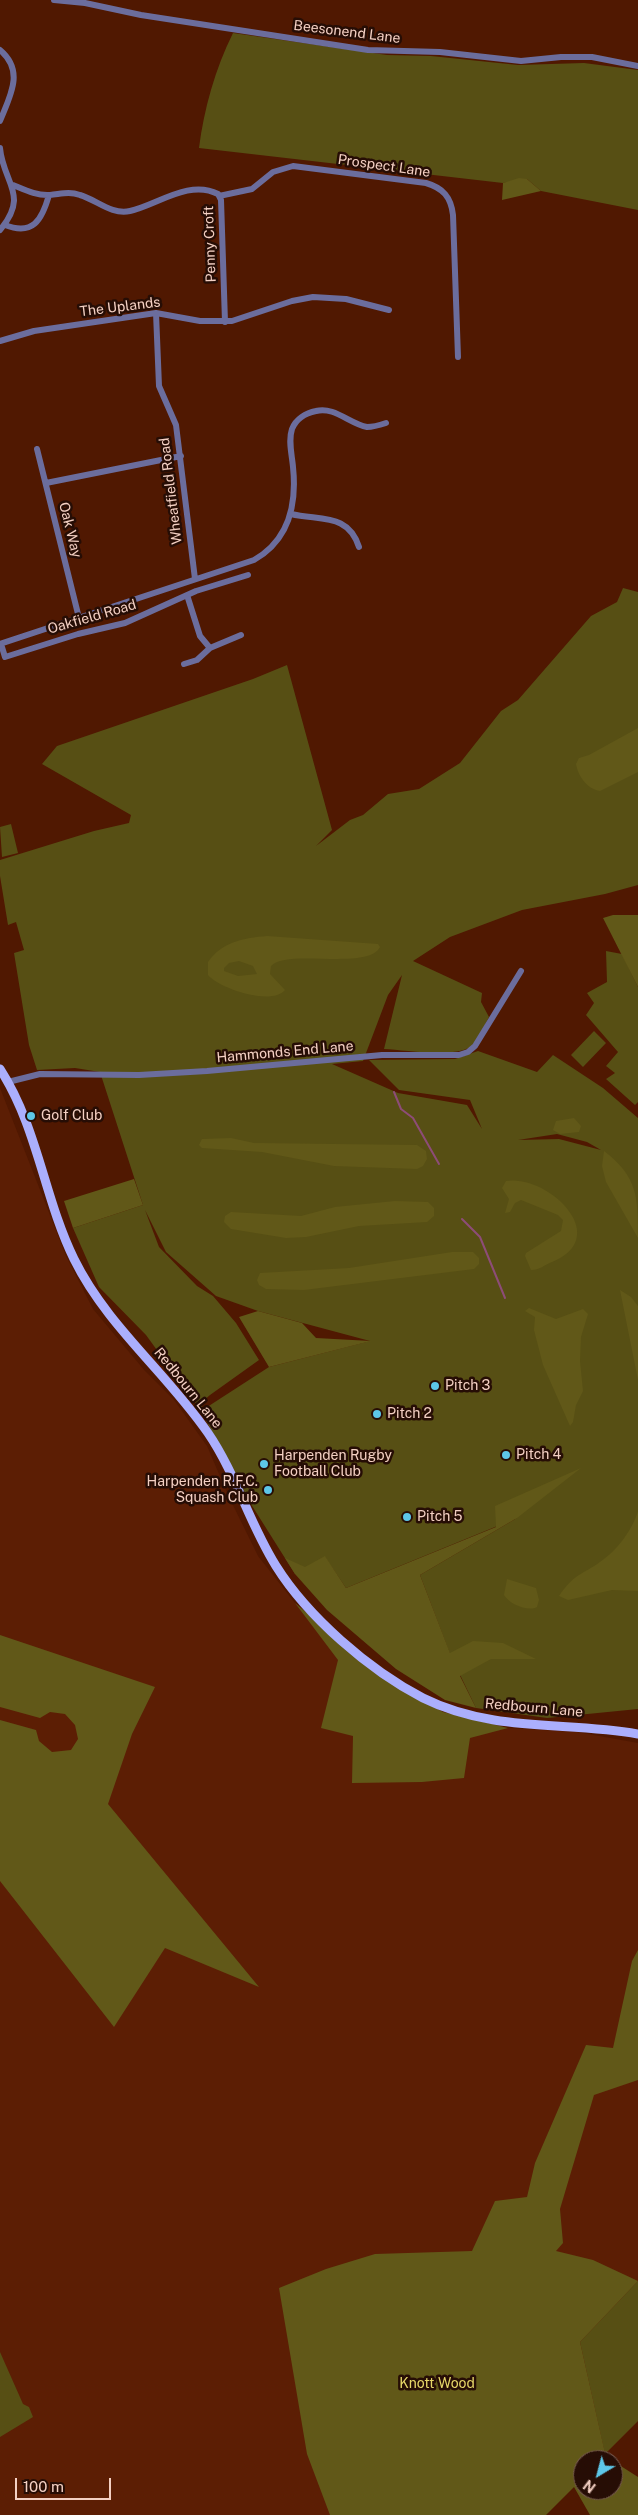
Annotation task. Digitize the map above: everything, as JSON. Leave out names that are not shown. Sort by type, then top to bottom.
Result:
[{"type":"main road","name":"Redbourn Lane","points":[[0,1069],[28,1126],[63,1232],[87,1283],[111,1318],[201,1423],[221,1455],[276,1565],[296,1594],[373,1665],[423,1698],[448,1708],[497,1720],[602,1728],[638,1734]]},
{"type":"street","name":"Beesonend Lane","points":[[54,0],[85,3],[141,15],[368,50],[440,52],[521,61],[561,57],[592,57],[638,66]]},
{"type":"street","points":[[0,50],[10,59],[15,79],[0,121]]},
{"type":"street","points":[[0,148],[0,153],[13,186],[14,206],[2,228],[17,230],[33,226],[45,209],[49,195]]},
{"type":"street","name":"Prospect Lane","points":[[219,196],[252,189],[273,172],[293,166],[426,183],[439,188],[450,200],[453,215],[458,357]]},
{"type":"street","name":"Penny Croft","points":[[13,186],[30,192],[49,195],[71,192],[88,198],[110,210],[127,212],[175,193],[209,191],[219,196],[221,200],[225,322]]},
{"type":"street","name":"The Uplands","points":[[0,341],[34,331],[156,313],[200,321],[225,322],[292,301],[313,298],[346,299],[389,310]]},
{"type":"street","name":"Wheatfield Road","points":[[156,313],[159,386],[176,424],[194,579]]},
{"type":"street","points":[[359,547],[356,536],[344,523],[291,514],[294,484],[290,442],[292,429],[300,419],[318,410],[324,410],[366,426],[386,423]]},
{"type":"street","name":"Oak Way","points":[[37,449],[79,618]]},
{"type":"street","points":[[46,483],[181,456]]},
{"type":"street","name":"Oakfield Road","points":[[248,575],[196,591],[125,623],[78,634],[5,657],[1,644],[254,560],[267,552],[285,529],[291,514]]},
{"type":"street","points":[[194,579],[196,591]]},
{"type":"street","points":[[187,595],[200,636],[210,648]]},
{"type":"street","points":[[184,664],[197,660],[210,648],[241,634]]},
{"type":"street","name":"Hammonds End Lane","points":[[8,1082],[19,1077],[40,1074],[139,1075],[207,1071],[382,1055],[459,1055],[468,1052],[475,1046],[520,971]]},
{"type":"shaded area","points":[[233,33],[387,55],[431,56],[518,65],[584,63],[638,70],[638,210],[541,191],[527,179],[503,183],[199,148],[211,89]]},
{"type":"shaded area","points":[[623,588],[638,592],[638,885],[605,894],[522,910],[450,937],[413,961],[482,993],[481,1002],[489,1017],[479,1037],[470,1047],[463,1050],[441,1053],[384,1049],[402,975],[388,995],[363,1061],[332,1064],[398,1093],[467,1105],[482,1129],[470,1100],[399,1090],[369,1060],[455,1059],[478,1051],[537,1072],[553,1055],[603,1088],[638,1118],[638,1709],[547,1718],[476,1708],[450,1654],[420,1575],[517,1518],[346,1588],[325,1557],[295,1574],[249,1501],[201,1411],[269,1367],[370,1341],[258,1311],[216,1296],[166,1252],[145,1210],[159,1247],[197,1286],[213,1296],[236,1323],[259,1360],[210,1395],[203,1401],[202,1407],[199,1408],[146,1335],[99,1287],[73,1228],[143,1205],[100,1072],[75,1068],[37,1070],[29,1045],[14,953],[24,950],[16,922],[8,925],[0,876],[0,860],[94,831],[129,823],[131,815],[42,764],[57,746],[253,679],[287,665],[332,830],[316,846],[350,820],[363,815],[388,794],[419,789],[460,763],[501,711],[518,700],[591,616],[617,602]],"holes":[[[557,1134],[587,1142],[601,1150],[559,1139],[518,1140]]]},
{"type":"shaded area","points":[[11,824],[18,853],[2,857],[0,827]]},
{"type":"shaded area","points":[[606,951],[622,954],[638,987],[638,1102],[635,1105],[606,1079],[615,1073],[606,1066],[618,1052],[586,1015],[594,1003],[587,993],[607,982]]},
{"type":"shaded area","points":[[594,1031],[606,1043],[583,1067],[571,1055]]},
{"type":"shaded area","points":[[0,1088],[66,1256],[93,1309],[145,1371],[174,1400],[207,1446],[228,1495],[258,1556],[295,1603],[394,1686],[443,1712],[508,1728],[577,1732],[638,1743],[638,2421],[609,2450],[573,2450],[573,2475],[546,2515],[0,2515]]},
{"type":"shaded area","points":[[638,2281],[638,2421],[609,2450],[604,2450],[580,2342]]},
{"type":"shaded area","points":[[0,2352],[23,2404],[29,2407],[33,2417],[0,2437]]},
{"type":"green space","points":[[519,178],[527,179],[541,191],[502,200],[503,183]]},
{"type":"green space","points":[[638,728],[638,772],[600,791],[587,785],[577,769],[576,764],[579,758],[589,755]]},
{"type":"green space","points":[[613,915],[638,915],[638,987],[603,918]]},
{"type":"green space","points":[[267,936],[378,944],[380,947],[372,954],[360,958],[309,958],[279,961],[271,966],[270,974],[285,990],[278,995],[258,996],[246,994],[223,986],[208,975],[208,962],[220,950],[234,942]],"holes":[[[239,961],[253,966],[257,974],[238,976],[224,971],[224,968],[229,963]]]},
{"type":"green space","points":[[574,1118],[581,1126],[579,1132],[560,1134],[553,1130],[556,1121]]},
{"type":"green space","points":[[231,1138],[254,1143],[417,1145],[426,1151],[427,1159],[423,1166],[417,1169],[334,1166],[262,1152],[202,1148],[199,1145],[202,1139]]},
{"type":"green space","points":[[604,1151],[624,1170],[634,1189],[638,1238],[606,1182],[602,1166]]},
{"type":"green space","points":[[134,1179],[143,1205],[73,1228],[64,1201]]},
{"type":"green space","points":[[506,1181],[523,1181],[540,1187],[555,1197],[568,1210],[576,1224],[577,1238],[570,1251],[542,1267],[531,1270],[525,1256],[526,1253],[561,1231],[563,1220],[558,1215],[521,1200],[515,1203],[510,1212],[505,1213],[509,1199],[502,1188]]},
{"type":"green space","points":[[395,1201],[428,1202],[434,1208],[434,1216],[427,1222],[359,1226],[306,1237],[286,1238],[231,1229],[224,1222],[225,1216],[231,1212],[301,1216],[335,1207]]},
{"type":"green space","points":[[452,1252],[473,1252],[479,1258],[479,1264],[474,1269],[304,1290],[266,1289],[259,1285],[257,1280],[260,1273],[349,1268]]},
{"type":"green space","points":[[620,1290],[631,1297],[638,1306],[638,1380]]},
{"type":"green space","points":[[529,1308],[556,1319],[583,1309],[588,1314],[581,1337],[580,1361],[583,1391],[576,1405],[573,1422],[570,1426],[543,1365],[534,1330],[535,1317],[525,1311]]},
{"type":"green space","points":[[258,1311],[302,1323],[316,1338],[371,1341],[269,1367],[239,1317]]},
{"type":"green space","points":[[581,1468],[517,1518],[420,1575],[450,1653],[473,1641],[503,1643],[536,1659],[491,1659],[460,1676],[476,1708],[445,1700],[396,1669],[327,1610],[295,1574],[285,1558],[305,1567],[325,1556],[346,1588],[496,1527],[495,1506]]},
{"type":"green space","points":[[638,1511],[638,1591],[612,1590],[568,1600],[559,1596],[570,1582],[615,1549],[629,1531]]},
{"type":"green space","points":[[507,1579],[536,1588],[539,1600],[537,1607],[524,1608],[506,1598],[504,1595]]},
{"type":"green space","points":[[295,1603],[395,1686],[443,1712],[508,1728],[470,1738],[464,1778],[422,1782],[352,1783],[353,1736],[321,1728],[338,1660]]},
{"type":"green space","points":[[0,1635],[155,1687],[132,1734],[108,1804],[259,1987],[165,1948],[114,2027],[0,1881],[0,1720],[36,1730],[39,1741],[52,1752],[71,1750],[78,1739],[75,1725],[65,1714],[50,1712],[40,1718],[0,1707]]},
{"type":"green space","name":"Knott Wood","points":[[638,1950],[638,2080],[594,2095],[560,2209],[563,2243],[556,2251],[593,2260],[638,2281],[580,2342],[604,2450],[573,2450],[573,2488],[546,2515],[330,2515],[307,2454],[279,2288],[326,2269],[375,2254],[472,2251],[495,2201],[527,2197],[535,2163],[586,2045],[613,2048],[632,1961]]},
{"type":"green space","name":"Knott Wood","points":[[623,2467],[638,2477],[638,2515],[590,2515],[581,2500],[623,2500]]},
{"type":"waterway","points":[[394,1092],[401,1109],[413,1118],[439,1164]]},
{"type":"waterway","points":[[462,1219],[480,1237],[505,1298]]},
{"type":"place","name":"Golf Club","points":[[31,1116]]},
{"type":"place","name":"Pitch 3","points":[[435,1386]]},
{"type":"place","name":"Pitch 2","points":[[377,1414]]},
{"type":"place","name":"Pitch 4","points":[[506,1455]]},
{"type":"place","name":"Harpenden Rugby Football Club","points":[[264,1464]]},
{"type":"place","name":"Harpenden R.F.C. Squash Club","points":[[268,1490]]},
{"type":"place","name":"Pitch 5","points":[[407,1517]]}]
